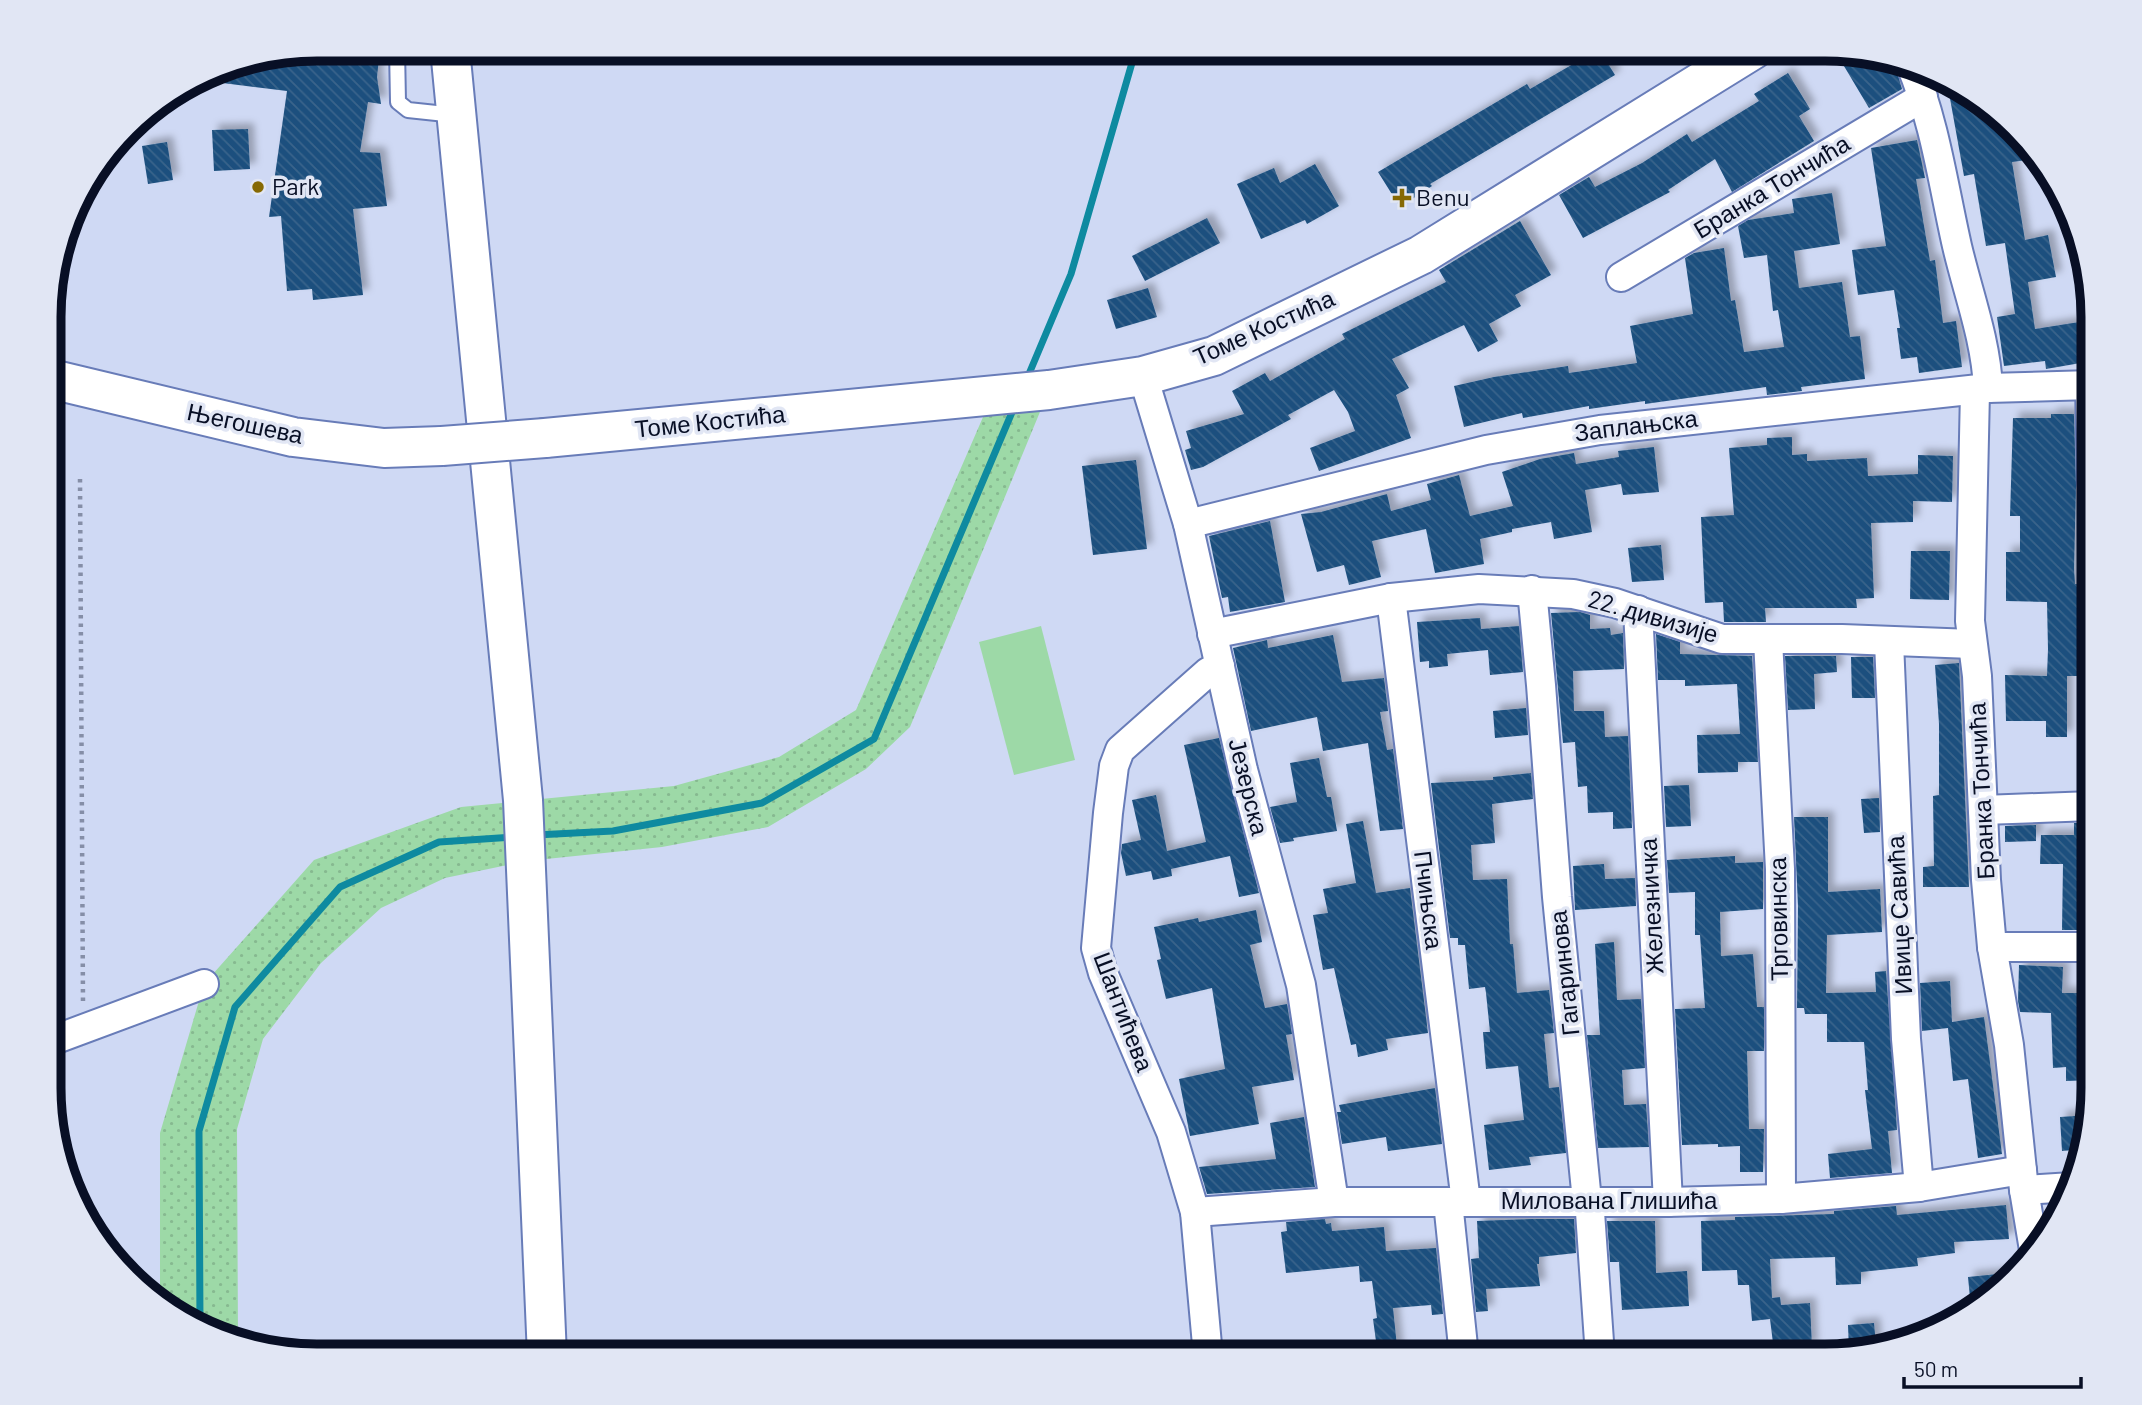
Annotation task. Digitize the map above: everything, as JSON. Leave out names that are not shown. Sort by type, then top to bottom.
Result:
[{"type":"street","points":[[451,61],[523,800],[547,1344]]},
{"type":"street","name":"Томе Костића","points":[[545,438],[1021,392],[1143,376],[1214,356],[1420,255],[1735,61]]},
{"type":"street","name":"Бранка Тончића","points":[[1916,79],[1937,142],[1957,244],[1987,365],[1982,389],[1970,621],[1977,688],[1992,947],[2009,1045],[2023,1180],[2032,1238]]},
{"type":"street","name":"Бранка Тончића","points":[[1621,277],[1923,97]]},
{"type":"street","name":"Језерска","points":[[1143,376],[1188,524],[1243,770],[1301,985],[1334,1202]]},
{"type":"street","name":"Његошева","points":[[61,381],[293,437],[384,448],[545,438]]},
{"type":"street","name":"Заплањска","points":[[1188,524],[1540,438],[1982,389],[2081,385]]},
{"type":"street","name":"22. дивизије","points":[[1212,634],[1391,598],[1479,589],[1573,594],[1638,610],[1722,639],[1842,639],[1972,644]]},
{"type":"street","name":"Гагаринова","points":[[1532,590],[1558,897],[1587,1201],[1591,1212],[1599,1344]]},
{"type":"street","name":"Пчињска","points":[[1391,598],[1457,1202],[1463,1344]]},
{"type":"street","name":"Железничка","points":[[1638,610],[1668,1202]]},
{"type":"street","name":"Трговинска","points":[[1768,640],[1780,869],[1781,1199]]},
{"type":"street","name":"Ивице Савића","points":[[1889,642],[1906,1039],[1919,1187]]},
{"type":"street","name":"Шантићева","points":[[1207,1344],[1195,1212],[1171,1132],[1103,973],[1096,948],[1114,766],[1120,750],[1191,686],[1220,666]]},
{"type":"street","points":[[1983,810],[2081,806]]},
{"type":"street","points":[[1992,947],[2081,947]]},
{"type":"street","points":[[61,1037],[204,984]]},
{"type":"street","name":"Милована Глишића","points":[[1195,1212],[1334,1202],[1668,1202],[1781,1199],[2023,1180],[2061,1185]]},
{"type":"lane","points":[[397,61],[398,102],[408,110],[456,115]]},
{"type":"path","points":[[80,479],[83,1028]]},
{"type":"green space","points":[[1049,390],[910,727],[866,769],[768,827],[662,847],[527,861],[445,878],[381,908],[321,963],[263,1039],[237,1129],[238,1331],[189,1309],[160,1289],[160,1133],[204,984],[314,860],[461,807],[674,786],[779,757],[856,710],[993,394]]},
{"type":"green space","points":[[1041,626],[1075,760],[1014,775],[979,642]]},
{"type":"building","points":[[379,61],[377,77],[381,104],[368,102],[360,152],[380,153],[387,206],[353,209],[363,295],[313,300],[312,289],[287,291],[281,216],[269,217],[287,91],[217,82],[251,70],[284,63]]},
{"type":"building","points":[[1578,61],[1606,61],[1615,75],[1430,184],[1432,186],[1400,207],[1378,172],[1527,84],[1530,89]]},
{"type":"building","points":[[1842,62],[1897,72],[1902,89],[1869,108]]},
{"type":"building","points":[[1788,73],[1810,109],[1799,116],[1814,141],[1732,192],[1715,159],[1668,190],[1670,192],[1583,238],[1559,195],[1589,177],[1595,187],[1642,163],[1687,134],[1692,142],[1759,101],[1754,94]]},
{"type":"building","points":[[1949,94],[1967,104],[2006,136],[2026,160],[2012,162],[2025,240],[2048,235],[2056,277],[2028,282],[2035,329],[2081,322],[2081,363],[2046,369],[2045,361],[2004,366],[1997,317],[2015,314],[2005,243],[1986,246],[1974,174],[1964,176]]},
{"type":"building","points":[[248,129],[250,169],[214,171],[212,130]]},
{"type":"building","points":[[1917,140],[1925,178],[1916,179],[1930,261],[1935,260],[1943,323],[1956,321],[1962,367],[1919,373],[1917,357],[1901,359],[1897,328],[1900,328],[1894,290],[1858,295],[1852,250],[1886,246],[1871,148]]},
{"type":"building","points":[[167,142],[173,180],[148,184],[142,146]]},
{"type":"building","points":[[1315,164],[1339,206],[1307,224],[1305,220],[1261,239],[1237,184],[1274,168],[1280,183]]},
{"type":"building","points":[[1832,193],[1840,244],[1794,251],[1799,288],[1842,282],[1850,337],[1860,336],[1865,379],[1801,387],[1802,391],[1767,395],[1766,387],[1645,404],[1645,401],[1589,409],[1589,406],[1523,418],[1522,413],[1464,427],[1454,386],[1568,366],[1569,373],[1637,363],[1630,326],[1693,314],[1685,258],[1694,253],[1724,248],[1731,301],[1735,300],[1744,352],[1784,347],[1778,310],[1773,311],[1767,255],[1744,258],[1738,226],[1748,220],[1794,213],[1792,199]]},
{"type":"building","points":[[1207,218],[1220,243],[1145,281],[1132,256]]},
{"type":"building","points":[[1520,221],[1551,275],[1515,295],[1521,306],[1489,324],[1498,341],[1478,352],[1464,325],[1392,359],[1409,388],[1396,395],[1411,438],[1319,471],[1310,448],[1355,431],[1348,412],[1334,390],[1288,415],[1291,419],[1203,467],[1191,470],[1185,450],[1191,448],[1186,431],[1244,414],[1232,391],[1265,373],[1270,381],[1345,339],[1342,334],[1446,282],[1439,270]]},
{"type":"building","points":[[1148,288],[1157,317],[1116,329],[1107,300]]},
{"type":"building","points":[[2051,414],[2074,414],[2074,569],[2075,584],[2081,584],[2081,676],[2067,676],[2067,737],[2046,737],[2046,721],[2006,721],[2005,675],[2047,676],[2048,649],[2047,602],[2006,601],[2006,552],[2020,552],[2020,516],[2010,516],[2013,418],[2051,418]]},
{"type":"building","points":[[1792,437],[1792,455],[1807,454],[1807,461],[1867,458],[1868,476],[1918,474],[1918,455],[1953,456],[1952,502],[1913,501],[1913,522],[1871,523],[1874,598],[1856,599],[1857,608],[1765,608],[1766,622],[1724,622],[1723,602],[1705,603],[1701,517],[1734,515],[1729,448],[1767,445],[1767,438]]},
{"type":"building","points":[[1654,447],[1659,492],[1623,495],[1621,484],[1585,490],[1592,532],[1554,539],[1551,522],[1512,529],[1512,532],[1480,539],[1484,564],[1435,573],[1426,529],[1372,541],[1381,577],[1349,585],[1344,565],[1317,572],[1301,514],[1321,512],[1387,494],[1391,511],[1431,500],[1427,484],[1459,475],[1470,516],[1513,506],[1502,472],[1540,459],[1574,453],[1576,464],[1619,457],[1618,451]]},
{"type":"building","points":[[1136,460],[1147,549],[1093,555],[1082,466]]},
{"type":"building","points":[[1270,521],[1285,602],[1230,612],[1228,597],[1222,598],[1209,536]]},
{"type":"building","points":[[1661,545],[1664,580],[1632,582],[1628,548]]},
{"type":"building","points":[[1911,551],[1950,551],[1949,600],[1910,599]]},
{"type":"building","points":[[1580,612],[1590,615],[1590,629],[1610,628],[1611,635],[1623,633],[1624,669],[1573,671],[1574,711],[1604,711],[1605,737],[1628,736],[1632,828],[1613,829],[1613,812],[1588,813],[1587,786],[1578,787],[1575,742],[1563,743],[1551,613]]},
{"type":"building","points":[[1480,618],[1481,629],[1519,626],[1523,672],[1490,675],[1488,650],[1447,654],[1448,666],[1429,668],[1429,661],[1420,662],[1417,622]]},
{"type":"building","points":[[1656,634],[1680,642],[1680,654],[1752,656],[1758,762],[1738,762],[1738,772],[1698,773],[1697,735],[1740,734],[1737,684],[1685,686],[1685,680],[1658,680]]},
{"type":"building","points":[[1333,635],[1342,682],[1384,678],[1388,711],[1380,712],[1387,750],[1393,749],[1403,829],[1380,831],[1368,743],[1323,751],[1317,717],[1251,731],[1233,648],[1267,640],[1268,648]]},
{"type":"building","points":[[1785,656],[1836,656],[1837,672],[1814,674],[1815,709],[1788,710]]},
{"type":"building","points":[[1851,657],[1873,657],[1875,698],[1852,698]]},
{"type":"building","points":[[1959,663],[1969,887],[1923,887],[1923,867],[1934,866],[1933,796],[1939,795],[1939,724],[1935,665]]},
{"type":"building","points":[[1526,708],[1528,735],[1495,738],[1493,711]]},
{"type":"building","points":[[1219,738],[1259,893],[1239,897],[1230,856],[1171,869],[1172,876],[1153,880],[1151,871],[1126,876],[1121,853],[1122,844],[1141,840],[1132,800],[1156,795],[1167,851],[1206,842],[1184,745]]},
{"type":"building","points":[[1319,758],[1327,797],[1331,797],[1337,831],[1293,838],[1294,841],[1280,843],[1270,807],[1297,802],[1290,763]]},
{"type":"building","points":[[1531,773],[1533,799],[1492,804],[1495,843],[1471,845],[1473,880],[1507,879],[1510,944],[1513,944],[1517,993],[1549,990],[1554,1033],[1544,1034],[1549,1088],[1559,1087],[1566,1153],[1529,1157],[1531,1165],[1489,1170],[1484,1125],[1524,1120],[1518,1066],[1486,1069],[1483,1032],[1490,1032],[1485,987],[1469,989],[1465,945],[1458,945],[1458,938],[1450,938],[1431,783],[1493,780],[1493,777]]},
{"type":"building","points":[[1689,785],[1691,826],[1666,827],[1664,786]]},
{"type":"building","points":[[1879,798],[1880,832],[1864,833],[1861,799]]},
{"type":"building","points":[[1794,817],[1828,817],[1828,892],[1880,889],[1882,932],[1827,935],[1826,993],[1876,992],[1875,972],[1886,971],[1897,1130],[1888,1131],[1892,1173],[1830,1178],[1828,1154],[1872,1149],[1865,1090],[1868,1090],[1864,1042],[1827,1042],[1827,1014],[1805,1014],[1804,1008],[1797,1008],[1798,906]]},
{"type":"building","points":[[1363,821],[1376,893],[1410,888],[1428,1033],[1386,1039],[1388,1050],[1358,1057],[1356,1044],[1351,1045],[1334,968],[1323,970],[1313,915],[1328,913],[1323,889],[1356,883],[1346,824]]},
{"type":"building","points":[[2074,823],[2081,823],[2081,930],[2062,930],[2063,864],[2040,864],[2041,835],[2074,835]]},
{"type":"building","points":[[2036,825],[2036,841],[2005,842],[2005,826]]},
{"type":"building","points":[[1735,856],[1735,863],[1763,862],[1763,909],[1720,912],[1721,956],[1753,954],[1757,1007],[1764,1007],[1764,1051],[1747,1051],[1749,1129],[1764,1129],[1763,1172],[1740,1172],[1740,1146],[1682,1145],[1675,1009],[1705,1008],[1700,935],[1695,935],[1695,892],[1669,893],[1667,860]]},
{"type":"building","points":[[1604,864],[1605,879],[1635,878],[1636,906],[1575,910],[1573,866]]},
{"type":"building","points":[[1256,910],[1262,942],[1250,945],[1265,1008],[1287,1004],[1292,1034],[1286,1035],[1294,1080],[1252,1087],[1259,1124],[1190,1136],[1179,1079],[1225,1069],[1212,988],[1166,999],[1157,960],[1161,959],[1154,927],[1198,918],[1199,922]]},
{"type":"building","points":[[1614,942],[1617,1000],[1641,999],[1645,1068],[1622,1070],[1624,1105],[1646,1104],[1649,1147],[1598,1148],[1587,1035],[1600,1035],[1595,944]]},
{"type":"building","points":[[2019,965],[2063,967],[2062,993],[2081,993],[2081,1080],[2066,1081],[2066,1067],[2053,1068],[2051,1013],[2020,1012]]},
{"type":"building","points":[[1950,981],[1952,1022],[1984,1017],[2002,1154],[1978,1158],[1968,1079],[1953,1081],[1948,1028],[1922,1031],[1920,983]]},
{"type":"building","points":[[1435,1088],[1442,1144],[1388,1151],[1386,1137],[1342,1144],[1337,1112],[1341,1112],[1339,1105]]},
{"type":"building","points":[[2079,1116],[2073,1150],[2062,1151],[2060,1117]]},
{"type":"building","points":[[1304,1117],[1315,1187],[1207,1194],[1199,1167],[1276,1159],[1270,1123]]},
{"type":"building","points":[[2006,1205],[2009,1239],[1954,1242],[1955,1253],[1917,1258],[1918,1266],[1861,1272],[1861,1284],[1836,1285],[1835,1257],[1770,1259],[1772,1298],[1780,1297],[1781,1305],[1810,1303],[1812,1344],[1792,1344],[1792,1341],[1773,1343],[1770,1319],[1752,1321],[1749,1285],[1738,1285],[1737,1270],[1702,1271],[1701,1221],[1735,1220],[1735,1217],[1834,1214],[1834,1211],[1896,1206],[1897,1215]]},
{"type":"building","points":[[1325,1219],[1326,1224],[1331,1223],[1332,1231],[1384,1227],[1386,1251],[1436,1248],[1443,1314],[1432,1315],[1431,1305],[1393,1308],[1397,1344],[1376,1344],[1373,1319],[1377,1318],[1372,1281],[1360,1282],[1359,1266],[1286,1273],[1281,1232],[1287,1231],[1286,1222]]},
{"type":"building","points":[[1574,1219],[1576,1253],[1539,1257],[1537,1264],[1540,1286],[1486,1289],[1488,1311],[1476,1312],[1471,1259],[1479,1258],[1477,1221]]},
{"type":"building","points":[[1607,1221],[1655,1221],[1656,1273],[1687,1271],[1689,1306],[1622,1310],[1619,1262],[1610,1262]]},
{"type":"building","points":[[2000,1274],[1970,1299],[1968,1277]]},
{"type":"building","points":[[1874,1323],[1875,1339],[1849,1343],[1848,1325]]},
{"type":"waterway","points":[[1026,381],[1071,274],[1133,61]]},
{"type":"waterway","points":[[536,835],[613,831],[762,803],[874,739],[1015,405]]},
{"type":"waterway","points":[[200,1315],[199,1131],[235,1007],[340,887],[439,842],[514,837]]},
{"type":"place","name":"Park","points":[[258,187]]},
{"type":"place","name":"Benu","points":[[1402,198]]}]
